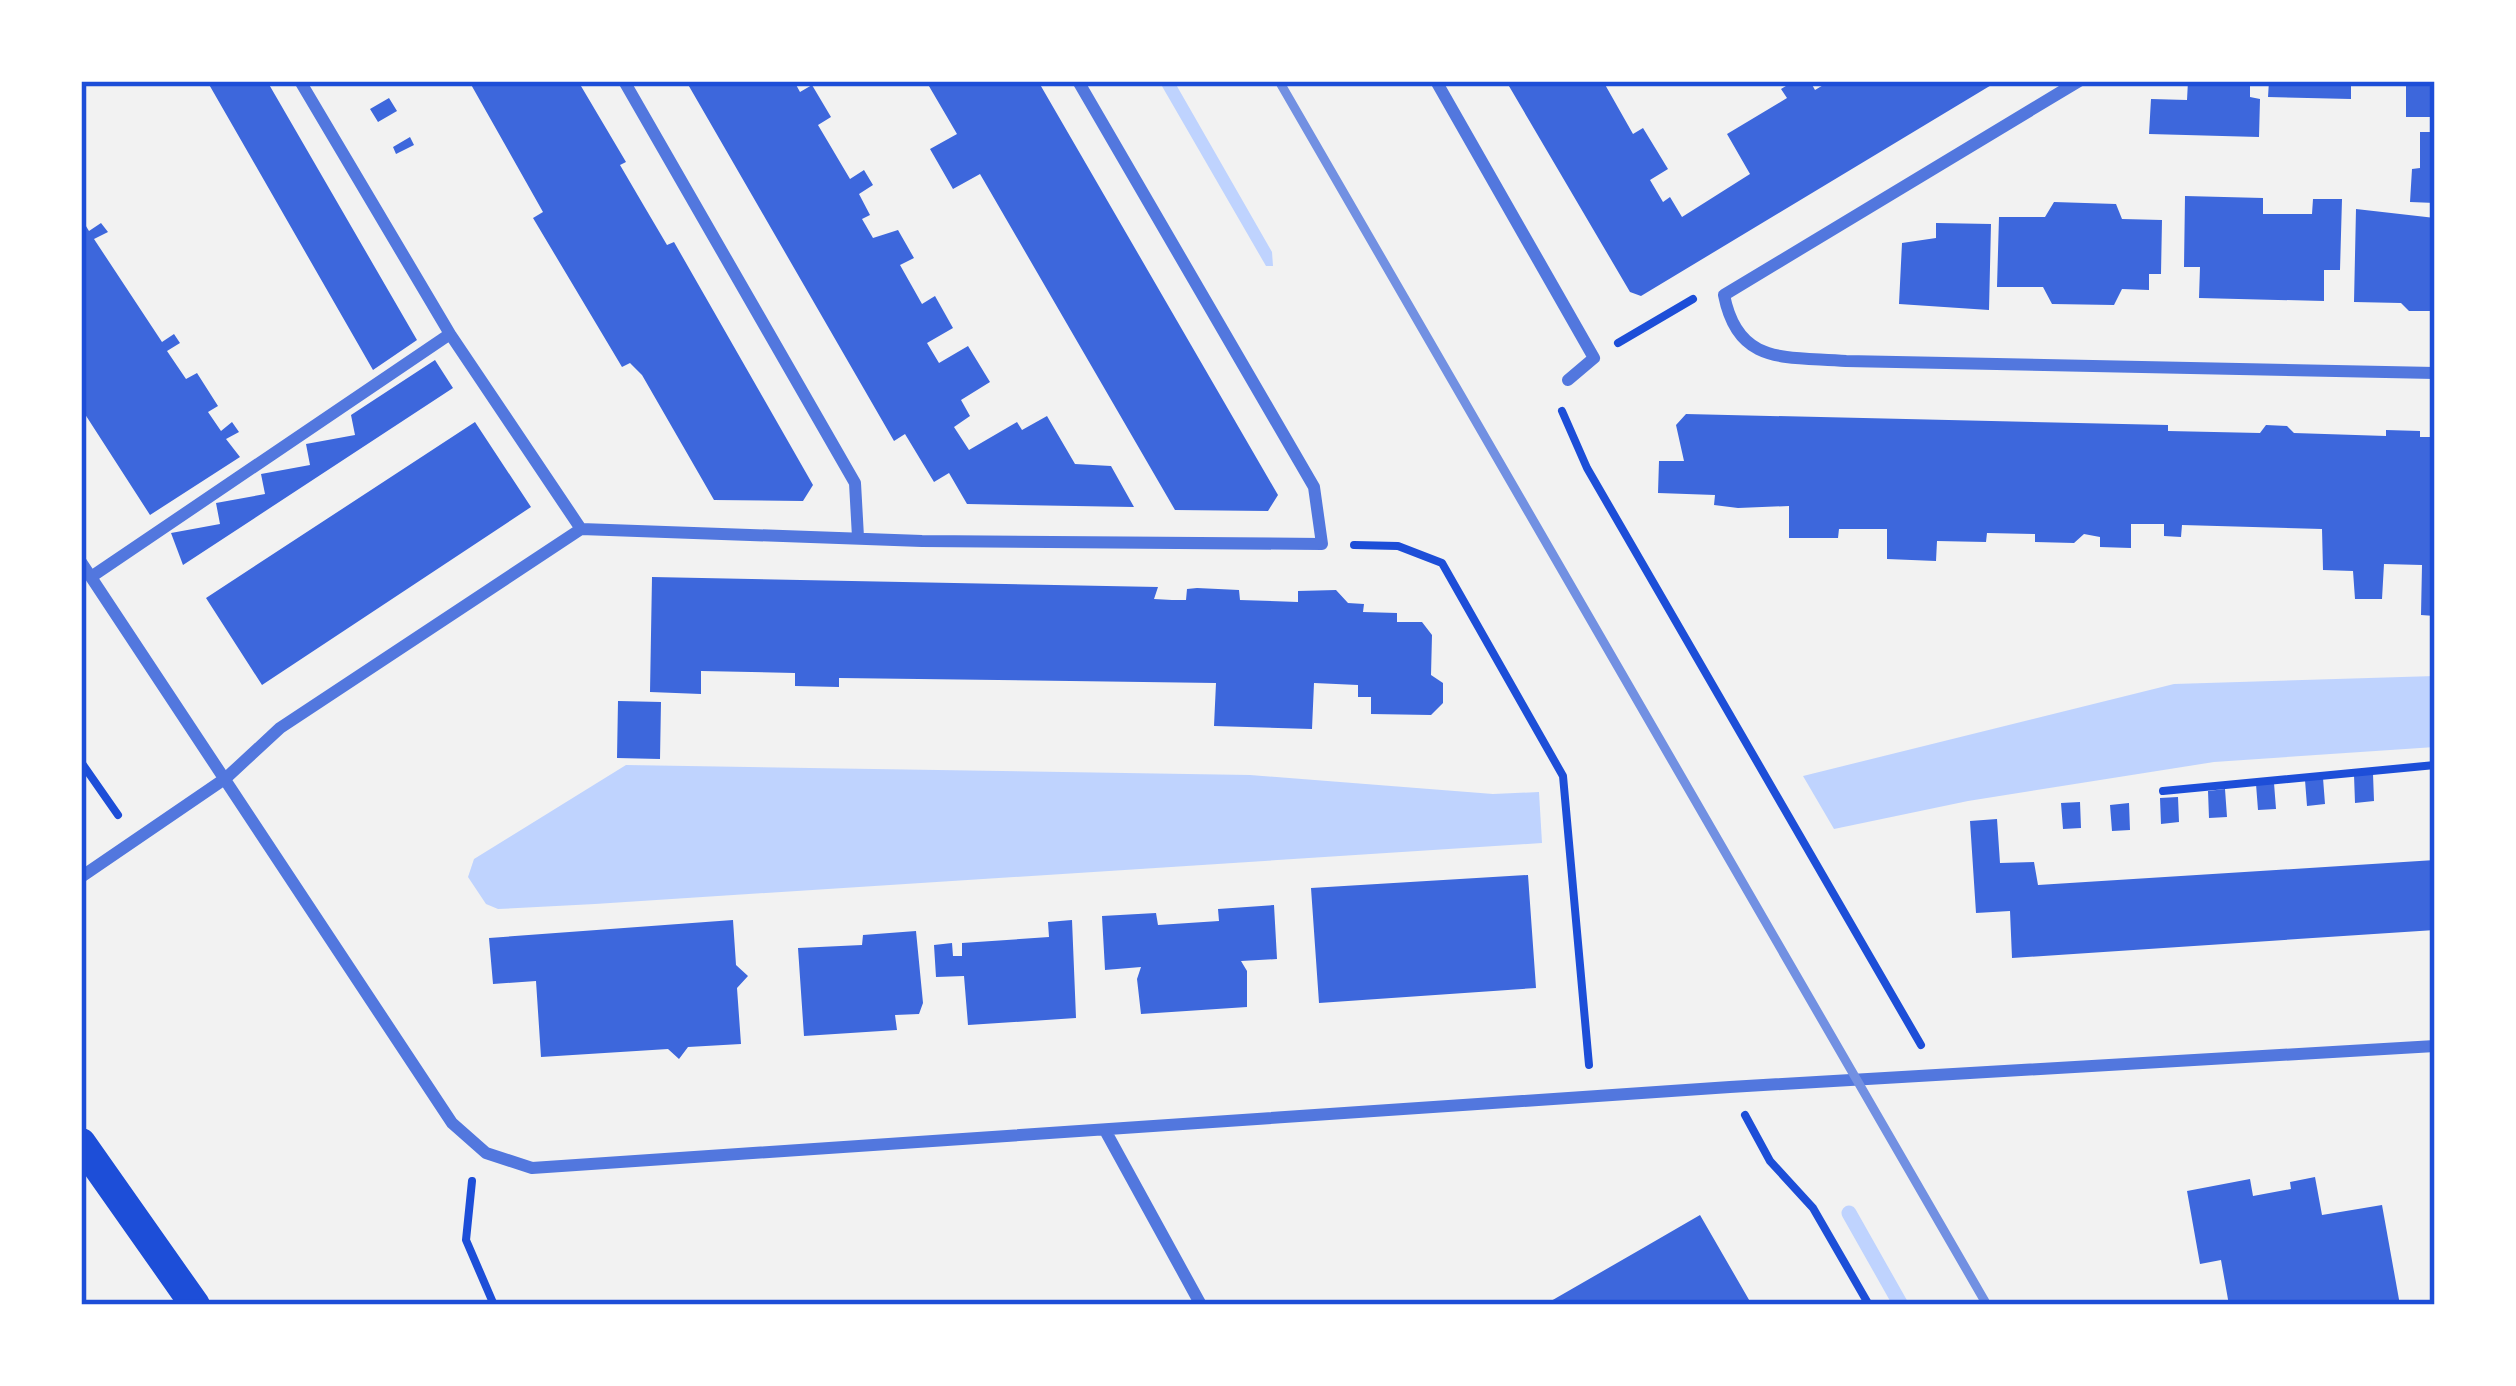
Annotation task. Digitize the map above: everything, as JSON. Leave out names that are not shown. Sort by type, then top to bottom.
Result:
[{"type":"main road","points":[[81,1143],[195,1305]]},
{"type":"street","points":[[300,81],[450,334],[581,529]]},
{"type":"street","points":[[624,81],[855,482],[858,537]]},
{"type":"street","points":[[81,877],[226,778],[280,728],[581,529],[1322,544],[1314,487],[1078,81]]},
{"type":"street","points":[[1436,81],[1594,358],[1568,380]]},
{"type":"street","points":[[2078,81],[1724,295],[1731,328],[1762,355],[1846,362],[2435,373]]},
{"type":"street","points":[[91,577],[450,334]]},
{"type":"street","points":[[81,562],[452,1123],[486,1153],[532,1168],[1730,1087],[2435,1046]]},
{"type":"street","points":[[1106,1132],[1201,1305]]},
{"type":"path","points":[[1594,358],[1694,299],[1724,295]]},
{"type":"path","points":[[1568,380],[1562,412],[1587,468],[1906,1012],[1921,1044],[1922,1078]]},
{"type":"path","points":[[1322,544],[1398,546],[1442,563],[1563,776],[1592,1098]]},
{"type":"path","points":[[81,762],[136,841]]},
{"type":"path","points":[[2163,791],[2435,765]]},
{"type":"path","points":[[1730,1087],[1770,1161],[1813,1208],[1869,1305]]},
{"type":"path","points":[[486,1153],[470,1184],[466,1240],[494,1305]]},
{"type":"water","points":[[1159,81],[1174,81],[1272,252],[1273,266],[1266,266]]},
{"type":"water","points":[[2435,676],[2435,747],[2214,762],[1968,801],[1834,829],[1803,776],[2174,684]]},
{"type":"water","points":[[626,765],[1250,775],[1493,794],[1539,792],[1542,843],[595,904],[498,909],[486,904],[468,877],[474,859]]},
{"type":"building","points":[[207,81],[267,81],[417,340],[373,370]]},
{"type":"building","points":[[469,81],[578,81],[626,162],[620,165],[667,245],[674,242],[813,485],[803,501],[714,500],[642,375],[630,363],[622,367],[533,218],[543,212]]},
{"type":"building","points":[[686,81],[794,81],[800,92],[812,85],[831,117],[818,125],[850,179],[864,170],[873,185],[859,194],[870,215],[862,219],[873,238],[898,230],[914,258],[900,265],[922,304],[935,296],[953,328],[927,343],[939,363],[968,346],[990,382],[961,400],[970,416],[954,427],[969,450],[1017,422],[1022,430],[1047,416],[1075,464],[1111,466],[1134,507],[967,504],[949,473],[934,482],[905,434],[894,441]]},
{"type":"building","points":[[926,81],[1038,81],[1278,495],[1268,511],[1175,510],[980,174],[953,189],[930,149],[957,134]]},
{"type":"building","points":[[1506,81],[1603,81],[1633,134],[1643,128],[1668,169],[1650,180],[1663,202],[1670,197],[1682,217],[1750,174],[1727,134],[1787,98],[1781,89],[1794,81],[1810,81],[1815,90],[1830,81],[1998,81],[1641,296],[1630,292]]},
{"type":"building","points":[[2188,81],[2250,81],[2250,97],[2260,99],[2259,137],[2149,134],[2151,99],[2187,100]]},
{"type":"building","points":[[2269,81],[2351,81],[2351,99],[2268,97]]},
{"type":"building","points":[[2406,81],[2435,81],[2435,117],[2406,117]]},
{"type":"building","points":[[389,98],[397,111],[378,122],[370,109]]},
{"type":"building","points":[[2420,132],[2435,132],[2435,203],[2410,202],[2412,169],[2420,168]]},
{"type":"building","points":[[410,137],[414,145],[396,154],[393,147]]},
{"type":"building","points":[[2185,196],[2263,198],[2263,214],[2312,214],[2313,199],[2342,199],[2340,270],[2324,270],[2324,301],[2199,298],[2200,267],[2184,267]]},
{"type":"building","points":[[2054,202],[2116,204],[2122,219],[2162,220],[2161,274],[2149,274],[2149,290],[2122,289],[2114,305],[2052,304],[2043,287],[1997,287],[1999,217],[2045,217]]},
{"type":"building","points":[[2356,209],[2435,218],[2435,306],[2430,311],[2409,311],[2401,303],[2354,302]]},
{"type":"building","points":[[81,218],[89,231],[101,223],[108,232],[94,239],[162,342],[174,334],[180,343],[167,351],[186,379],[197,373],[218,406],[208,412],[221,431],[232,422],[239,432],[226,439],[240,457],[150,515],[81,408]]},
{"type":"building","points":[[1936,223],[1991,224],[1989,310],[1899,304],[1902,243],[1936,238]]},
{"type":"building","points":[[435,360],[453,388],[183,565],[171,533],[220,524],[216,503],[265,494],[261,474],[310,465],[306,444],[355,435],[351,415]]},
{"type":"building","points":[[1686,414],[2168,425],[2168,431],[2260,433],[2266,425],[2287,426],[2294,433],[2386,436],[2386,430],[2420,431],[2420,437],[2435,437],[2435,616],[2421,615],[2422,565],[2384,564],[2382,599],[2355,599],[2353,571],[2323,570],[2322,529],[2182,525],[2181,537],[2164,536],[2164,524],[2131,524],[2131,548],[2100,547],[2100,537],[2084,534],[2074,543],[2035,542],[2035,534],[1987,533],[1986,542],[1937,541],[1936,561],[1887,559],[1887,529],[1839,529],[1838,538],[1789,538],[1789,506],[1738,508],[1714,505],[1715,495],[1658,493],[1659,461],[1684,461],[1676,425]]},
{"type":"building","points":[[475,422],[531,507],[262,685],[206,598]]},
{"type":"building","points":[[652,577],[1158,587],[1154,599],[1172,600],[1186,600],[1187,589],[1197,588],[1239,590],[1240,600],[1298,602],[1298,591],[1336,590],[1348,603],[1364,604],[1363,612],[1397,613],[1397,622],[1422,622],[1432,635],[1431,675],[1443,683],[1443,703],[1431,715],[1371,714],[1371,697],[1358,697],[1358,685],[1314,683],[1312,729],[1214,726],[1216,683],[839,678],[839,687],[795,686],[795,673],[701,671],[701,694],[650,692]]},
{"type":"building","points":[[618,701],[661,702],[660,759],[617,758]]},
{"type":"building","points":[[2373,774],[2374,801],[2355,803],[2354,775]]},
{"type":"building","points":[[2323,778],[2325,804],[2307,806],[2305,780]]},
{"type":"building","points":[[2274,783],[2276,809],[2258,810],[2256,784]]},
{"type":"building","points":[[2225,789],[2227,817],[2209,818],[2208,791]]},
{"type":"building","points":[[2178,797],[2179,822],[2161,824],[2160,798]]},
{"type":"building","points":[[2080,802],[2081,828],[2063,829],[2061,803]]},
{"type":"building","points":[[2129,803],[2130,830],[2112,831],[2110,805]]},
{"type":"building","points":[[1997,819],[2000,863],[2034,862],[2038,885],[2435,860],[2435,930],[2012,958],[2010,911],[1976,913],[1970,821]]},
{"type":"building","points":[[1528,875],[1536,988],[1319,1003],[1311,888]]},
{"type":"building","points":[[1274,905],[1277,959],[1241,961],[1247,971],[1247,1007],[1141,1014],[1137,979],[1141,967],[1105,970],[1102,916],[1156,913],[1158,925],[1219,921],[1218,909]]},
{"type":"building","points":[[733,920],[736,965],[748,976],[737,988],[741,1044],[688,1047],[679,1059],[668,1049],[541,1057],[536,981],[493,984],[489,938]]},
{"type":"building","points":[[1072,920],[1076,1018],[968,1025],[964,976],[936,977],[934,945],[952,943],[953,956],[962,956],[962,943],[1049,937],[1048,922]]},
{"type":"building","points":[[916,931],[923,1003],[919,1014],[895,1015],[897,1030],[804,1036],[798,948],[862,945],[863,935]]},
{"type":"building","points":[[2315,1177],[2322,1215],[2382,1205],[2400,1305],[2229,1305],[2221,1260],[2200,1264],[2187,1191],[2250,1179],[2253,1196],[2291,1189],[2290,1182]]},
{"type":"building","points":[[1700,1215],[1752,1305],[1544,1305],[1643,1248]]},
{"type":"waterway","points":[[1849,1213],[1901,1305]]},
{"type":"railway","points":[[1279,81],[1987,1305]]}]
